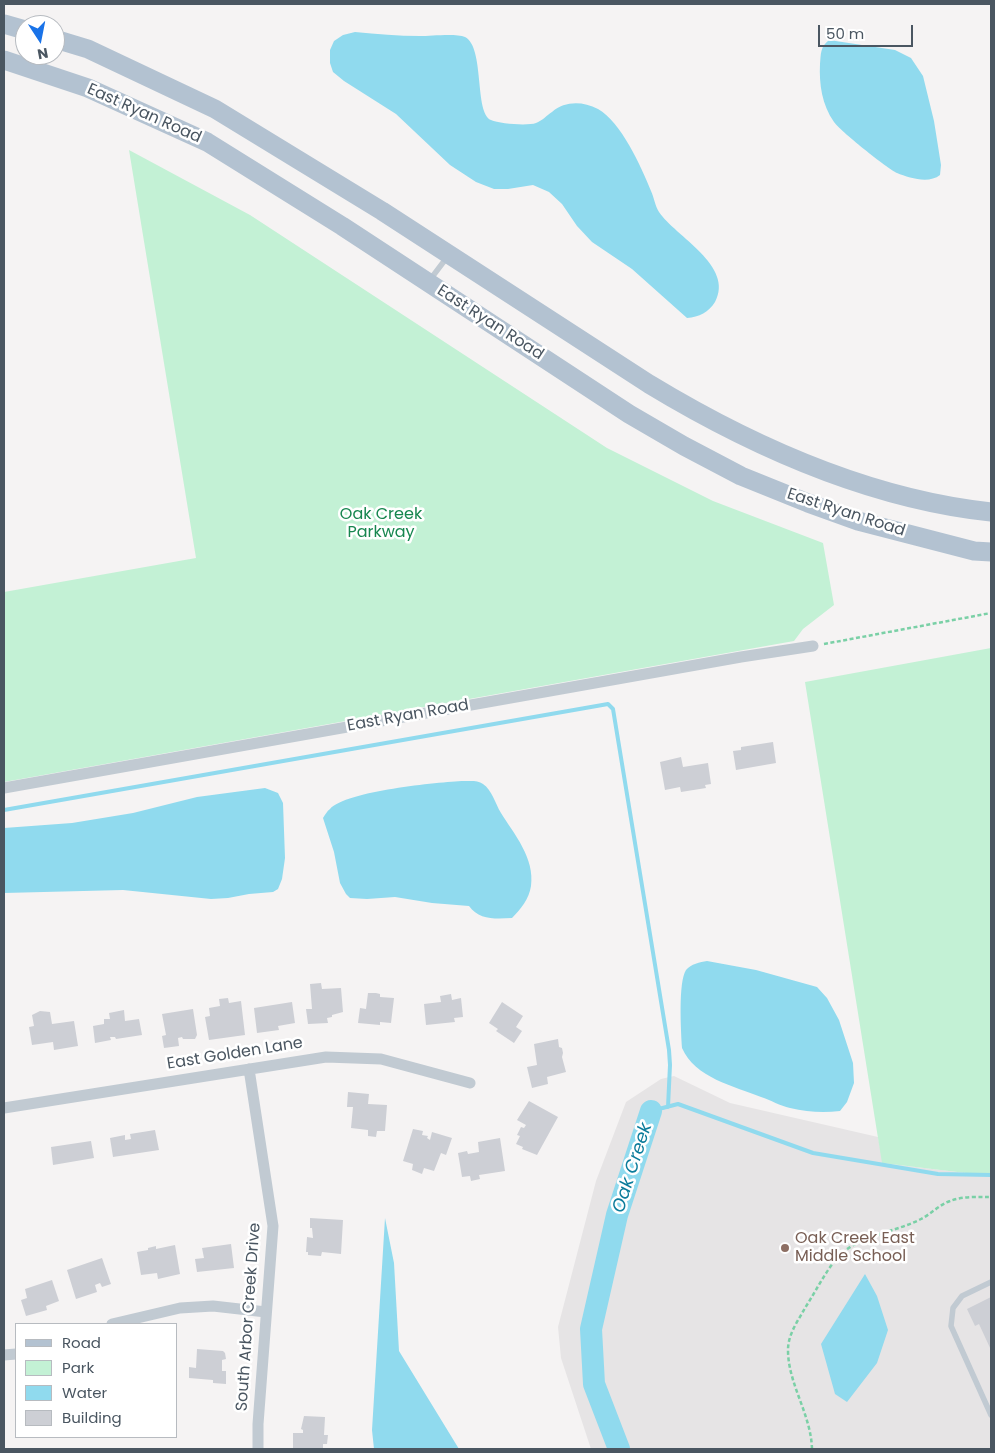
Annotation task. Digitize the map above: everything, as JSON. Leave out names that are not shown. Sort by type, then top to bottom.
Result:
[{"type":"main road","name":"East Ryan Road","points":[[65,42],[88,49],[215,109],[382,211],[691,410],[803,463],[873,488],[956,508],[991,512]]},
{"type":"main road","name":"East Ryan Road","points":[[4,60],[88,88],[207,142],[342,226],[628,414],[742,476],[858,521],[974,551],[991,552]]},
{"type":"street","name":"East Ryan Road","points":[[4,788],[731,658],[813,646]]},
{"type":"street","name":"East Golden Lane","points":[[4,1108],[326,1057],[381,1059],[470,1083]]},
{"type":"street","name":"South Arbor Creek Drive","points":[[249,1068],[273,1226],[258,1424],[258,1449]]},
{"type":"street","points":[[116,1323],[180,1308],[213,1306],[266,1312]]},
{"type":"lane","points":[[428,282],[449,255]]},
{"type":"lane","points":[[991,1282],[962,1296],[953,1308],[951,1326],[991,1415]]},
{"type":"path","points":[[813,646],[991,613]]},
{"type":"path","points":[[812,1449],[808,1420],[789,1366],[788,1348],[791,1333],[829,1268],[839,1256],[856,1244],[875,1234],[922,1219],[951,1200],[991,1197]]},
{"type":"shaded area","name":"Oak Creek East Middle School","points":[[674,1076],[730,1103],[878,1137],[883,1163],[991,1176],[991,1449],[591,1449],[561,1358],[558,1327],[596,1181],[626,1102],[661,1079]]},
{"type":"green space","name":"Oak Creek Parkway","points":[[129,150],[250,215],[607,448],[713,501],[823,543],[834,605],[803,629],[794,641],[4,782],[4,592],[196,558]]},
{"type":"green space","points":[[991,648],[991,1176],[882,1163],[805,682]]},
{"type":"water","points":[[355,32],[404,36],[450,35],[465,37],[471,43],[475,53],[483,105],[486,115],[491,120],[514,124],[532,124],[540,121],[557,108],[574,103],[592,106],[606,115],[615,124],[636,157],[659,212],[700,252],[717,276],[719,289],[713,306],[703,313],[687,318],[632,269],[592,242],[577,226],[562,204],[549,192],[533,185],[494,189],[476,182],[450,165],[396,114],[333,72],[330,63],[330,50],[334,41],[343,35]]},
{"type":"water","points":[[829,40],[895,50],[911,58],[923,76],[934,121],[941,165],[940,175],[925,180],[897,173],[864,149],[834,122],[824,101],[820,79],[821,51]]},
{"type":"water","points":[[479,782],[489,790],[527,856],[531,876],[530,891],[524,904],[512,918],[488,918],[473,911],[469,906],[395,897],[350,898],[346,894],[340,883],[334,852],[323,818],[329,810],[339,803],[373,792],[434,783]]},
{"type":"water","points":[[265,788],[278,793],[283,803],[285,858],[282,879],[278,889],[273,892],[211,899],[123,890],[4,893],[4,828],[72,823],[133,813],[197,797]]},
{"type":"water","points":[[707,961],[756,970],[817,987],[827,998],[839,1020],[853,1063],[854,1083],[847,1102],[840,1111],[809,1111],[783,1106],[716,1080],[696,1067],[688,1058],[682,1048],[681,996],[683,976],[690,966]]},
{"type":"water","points":[[385,1218],[394,1263],[399,1351],[459,1449],[374,1449],[372,1430]]},
{"type":"water","points":[[865,1274],[877,1296],[888,1330],[877,1363],[847,1402],[835,1394],[821,1344]]},
{"type":"building","points":[[773,742],[776,763],[736,770],[733,751],[741,750],[741,747]]},
{"type":"building","points":[[681,757],[683,767],[708,763],[711,784],[705,785],[706,788],[681,792],[680,787],[665,790],[660,762]]},
{"type":"building","points":[[321,983],[322,989],[341,988],[343,1012],[327,1018],[328,1023],[308,1024],[306,1009],[312,1009],[310,984]]},
{"type":"building","points":[[368,993],[380,994],[380,997],[394,998],[391,1023],[380,1022],[380,1025],[358,1023],[360,1008],[366,1009]]},
{"type":"building","points":[[451,994],[452,1000],[461,998],[463,1017],[454,1018],[455,1022],[426,1025],[424,1004],[441,1002],[440,996]]},
{"type":"building","points":[[228,998],[229,1003],[241,1001],[245,1035],[209,1040],[205,1017],[210,1016],[209,1008],[220,1006],[219,999]]},
{"type":"building","points":[[292,1002],[295,1023],[278,1026],[279,1030],[257,1033],[254,1008]]},
{"type":"building","points":[[502,1002],[523,1016],[516,1027],[522,1031],[514,1043],[496,1031],[498,1029],[489,1023]]},
{"type":"building","points":[[193,1009],[197,1035],[195,1039],[178,1038],[179,1046],[164,1048],[162,1036],[166,1035],[162,1014]]},
{"type":"building","points":[[124,1010],[125,1021],[139,1019],[142,1035],[116,1039],[115,1037],[110,1037],[111,1040],[95,1043],[93,1026],[104,1024],[104,1019],[110,1019],[109,1013]]},
{"type":"building","points":[[40,1011],[50,1012],[52,1024],[74,1021],[78,1046],[54,1050],[53,1042],[32,1045],[29,1027],[34,1026],[32,1015]]},
{"type":"building","points":[[558,1039],[559,1047],[562,1048],[566,1072],[547,1077],[548,1084],[532,1088],[527,1067],[537,1065],[534,1044]]},
{"type":"building","points":[[348,1092],[369,1094],[368,1104],[387,1105],[385,1131],[377,1131],[376,1137],[368,1136],[368,1130],[351,1128],[353,1107],[347,1107]]},
{"type":"building","points":[[529,1101],[558,1117],[537,1155],[522,1149],[523,1147],[516,1144],[520,1136],[517,1135],[521,1127],[524,1128],[526,1125],[517,1120]]},
{"type":"building","points":[[413,1129],[423,1131],[422,1135],[428,1136],[427,1138],[430,1140],[432,1132],[452,1138],[446,1155],[441,1153],[434,1171],[424,1168],[422,1174],[412,1170],[413,1164],[403,1161]]},
{"type":"building","points":[[155,1130],[159,1150],[113,1157],[110,1138],[125,1135],[125,1140],[131,1139],[130,1134]]},
{"type":"building","points":[[500,1138],[505,1171],[479,1175],[480,1179],[471,1181],[470,1176],[462,1177],[458,1153],[467,1151],[468,1154],[479,1152],[478,1142]]},
{"type":"building","points":[[91,1141],[94,1158],[53,1165],[51,1147]]},
{"type":"building","points":[[310,1218],[343,1220],[341,1254],[322,1252],[321,1256],[308,1255],[308,1252],[306,1252],[307,1237],[313,1238]]},
{"type":"building","points":[[231,1244],[234,1268],[197,1272],[195,1259],[204,1258],[202,1248]]},
{"type":"building","points":[[175,1245],[180,1274],[158,1279],[157,1273],[141,1275],[137,1252],[156,1246],[156,1249]]},
{"type":"building","points":[[102,1258],[111,1284],[102,1287],[100,1283],[95,1285],[97,1292],[76,1299],[67,1270]]},
{"type":"building","points":[[52,1280],[59,1301],[46,1306],[47,1310],[26,1316],[21,1300],[27,1298],[25,1289]]},
{"type":"building","points":[[991,1297],[991,1350],[979,1324],[975,1326],[967,1309]]},
{"type":"building","points":[[197,1349],[223,1351],[225,1353],[226,1359],[222,1360],[222,1371],[226,1371],[226,1384],[213,1383],[213,1380],[189,1378],[189,1367],[196,1368]]},
{"type":"building","points":[[304,1416],[325,1417],[324,1435],[328,1435],[327,1444],[323,1444],[323,1449],[293,1449],[293,1433],[303,1433],[301,1429]]},
{"type":"waterway","points":[[4,810],[608,704],[613,709],[669,1050],[668,1107]]},
{"type":"waterway","name":"Oak Creek","points":[[651,1111],[678,1104],[813,1153],[938,1174],[991,1175]]},
{"type":"waterway","name":"Oak Creek","points":[[619,1449],[594,1384],[591,1329],[617,1215],[651,1111]]},
{"type":"place","name":"Oak Creek East Middle School","points":[[785,1248]]}]
